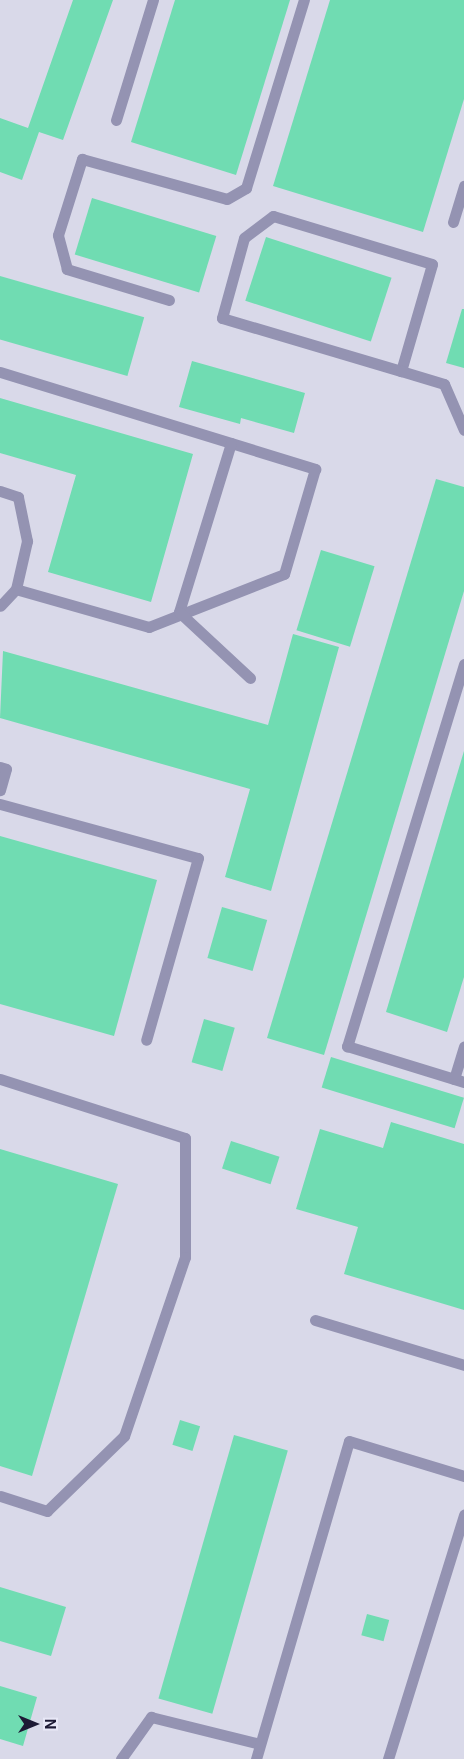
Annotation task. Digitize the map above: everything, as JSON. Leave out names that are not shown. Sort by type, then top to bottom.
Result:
[{"type":"lane","points":[[116,120],[152,0]]},
{"type":"lane","points":[[169,300],[68,270],[58,235],[82,159],[227,199],[246,188],[304,0]]},
{"type":"lane","points":[[453,222],[464,186]]},
{"type":"lane","points":[[401,371],[432,264],[273,216],[244,238],[222,318],[444,384],[464,430]]},
{"type":"lane","points":[[0,372],[315,469],[284,574],[179,612],[149,627],[16,589]]},
{"type":"lane","points":[[179,612],[231,443]]},
{"type":"lane","points":[[0,491],[18,497],[27,541],[16,589],[0,606]]},
{"type":"lane","points":[[179,612],[250,678]]},
{"type":"lane","points":[[464,664],[347,1046],[459,1080],[464,1047]]},
{"type":"lane","points":[[0,767],[6,769],[0,790]]},
{"type":"lane","points":[[0,804],[198,858],[146,1040]]},
{"type":"lane","points":[[0,1079],[185,1138],[185,1257],[124,1436],[47,1511],[0,1496]]},
{"type":"lane","points":[[315,1320],[464,1366]]},
{"type":"lane","points":[[256,1759],[349,1441],[464,1476]]},
{"type":"lane","points":[[388,1759],[464,1515]]},
{"type":"lane","points":[[121,1759],[151,1717],[260,1744]]},
{"type":"shaded area","points":[[0,0],[464,0],[464,1759],[0,1759]]},
{"type":"building","points":[[73,0],[113,0],[63,140],[39,132],[22,180],[0,172],[0,118],[28,128]]},
{"type":"building","points":[[175,0],[290,0],[236,175],[131,142]]},
{"type":"building","points":[[330,0],[464,0],[464,99],[423,232],[273,186]]},
{"type":"building","points":[[92,198],[216,236],[199,292],[75,254]]},
{"type":"building","points":[[266,237],[392,278],[371,342],[245,301]]},
{"type":"building","points":[[0,276],[144,317],[127,376],[0,339]]},
{"type":"building","points":[[462,309],[464,309],[464,368],[446,363]]},
{"type":"building","points":[[192,361],[305,393],[294,433],[241,418],[240,424],[179,407]]},
{"type":"building","points":[[0,398],[193,454],[151,602],[48,572],[76,475],[0,453]]},
{"type":"building","points":[[436,479],[464,487],[464,591],[324,1055],[267,1038]]},
{"type":"building","points":[[321,550],[375,566],[350,647],[296,630]]},
{"type":"building","points":[[293,634],[339,647],[271,891],[225,877],[250,789],[0,718],[3,651],[268,725]]},
{"type":"building","points":[[464,751],[464,977],[447,1032],[386,1012]]},
{"type":"building","points":[[0,836],[157,880],[114,1036],[0,1004]]},
{"type":"building","points":[[222,907],[267,920],[253,971],[207,958]]},
{"type":"building","points":[[204,1019],[235,1028],[222,1071],[192,1062]]},
{"type":"building","points":[[331,1057],[464,1098],[455,1128],[322,1088]]},
{"type":"building","points":[[391,1122],[464,1144],[464,1310],[344,1274],[358,1227],[296,1209],[320,1129],[383,1148]]},
{"type":"building","points":[[231,1141],[280,1157],[271,1184],[222,1169]]},
{"type":"building","points":[[0,1149],[118,1184],[32,1476],[0,1466]]},
{"type":"building","points":[[180,1420],[200,1426],[192,1451],[172,1445]]},
{"type":"building","points":[[234,1435],[288,1450],[212,1714],[158,1698]]},
{"type":"building","points":[[0,1587],[66,1607],[51,1656],[0,1641]]},
{"type":"building","points":[[367,1614],[389,1620],[384,1641],[361,1635]]},
{"type":"building","points":[[0,1686],[37,1697],[23,1746],[0,1739]]}]
